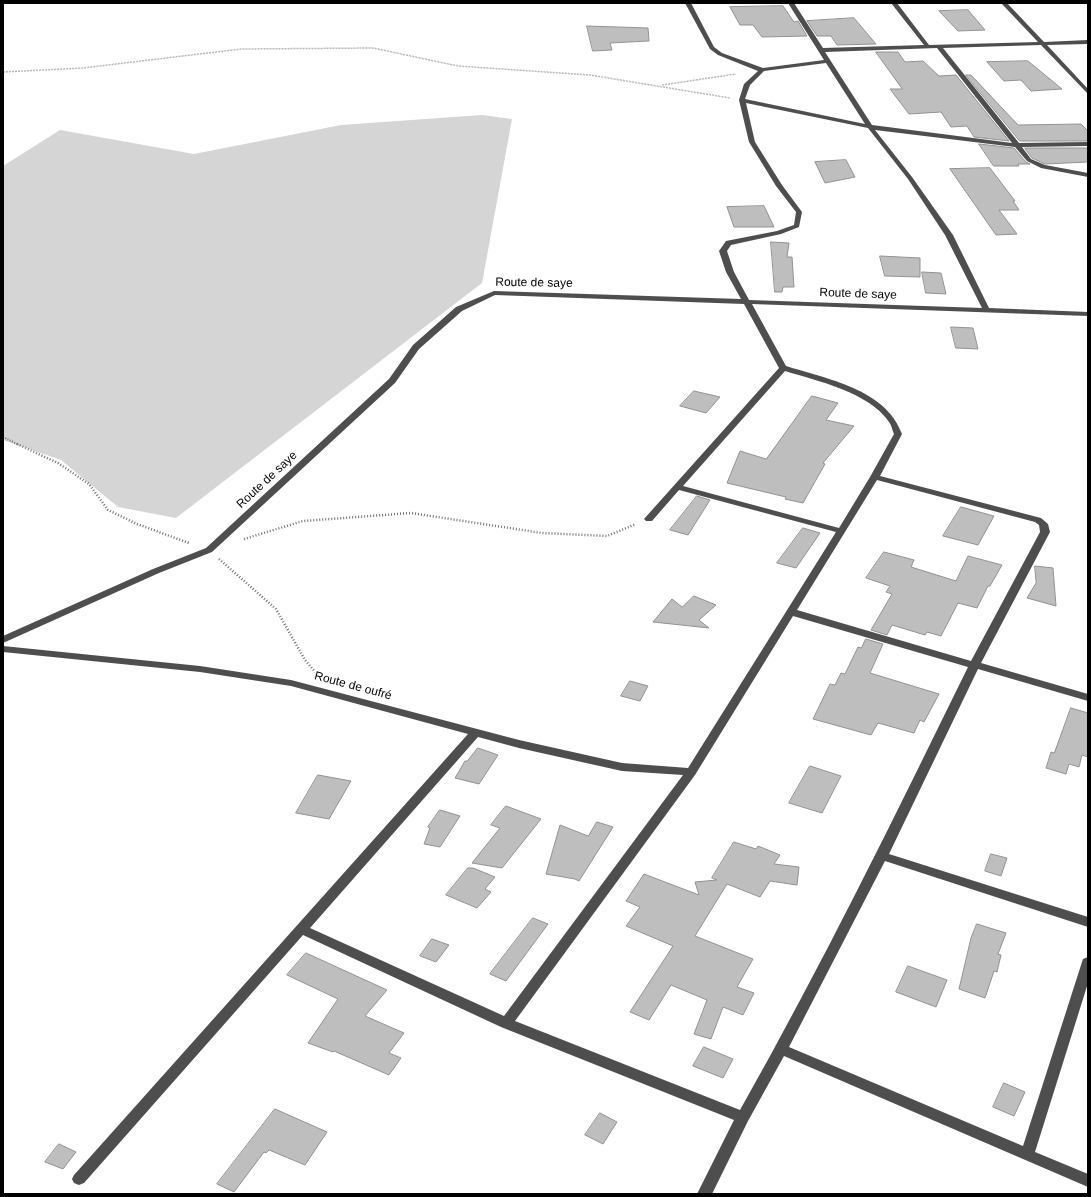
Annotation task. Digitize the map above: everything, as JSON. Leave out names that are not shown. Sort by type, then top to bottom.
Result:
[{"type":"street","points":[[688,3],[712,48],[720,54],[762,70],[828,61]]},
{"type":"street","points":[[791,3],[870,127],[910,178],[949,235],[987,311]]},
{"type":"street","points":[[894,3],[928,47]]},
{"type":"street","points":[[1004,3],[1088,92]]},
{"type":"street","points":[[822,50],[1088,42]]},
{"type":"street","points":[[939,46],[1029,160],[1043,167],[1088,174]]},
{"type":"street","points":[[506,1023],[691,772],[841,531],[898,434],[893,421],[878,406],[853,391],[784,368],[730,272],[723,251],[729,243],[779,233],[797,226],[799,212],[779,186],[752,142],[742,100],[747,84],[762,70]]},
{"type":"street","points":[[742,100],[870,127],[1016,145],[1088,144]]},
{"type":"street","name":"Route de saye","points":[[3,640],[156,571],[209,550],[392,380],[416,347],[459,309],[494,293],[1088,314]]},
{"type":"street","points":[[648,519],[784,368]]},
{"type":"street","points":[[704,1194],[743,1117],[781,1049],[882,856],[974,666],[1045,532],[1043,524],[1038,520],[874,477]]},
{"type":"street","points":[[677,487],[841,531]]},
{"type":"street","points":[[790,612],[1088,698]]},
{"type":"street","name":"Route de oufré","points":[[3,649],[200,669],[291,683],[475,733],[622,767],[691,772]]},
{"type":"street","points":[[79,1179],[475,733]]},
{"type":"street","points":[[882,856],[1088,922]]},
{"type":"street","points":[[301,929],[506,1023],[743,1117]]},
{"type":"street","points":[[1027,1155],[1088,962]]},
{"type":"street","points":[[781,1049],[1088,1181]]},
{"type":"path","points":[[3,72],[83,68],[241,49],[373,48],[458,66],[590,75],[659,85],[742,100]]},
{"type":"path","points":[[659,85],[762,70]]},
{"type":"path","points":[[238,541],[303,521],[411,513],[542,533],[607,536],[648,519]]},
{"type":"shaded area","points":[[482,115],[512,119],[482,283],[176,518],[118,507],[61,460],[3,440],[3,166],[60,130],[194,154],[341,125]]},
{"type":"building","points":[[783,6],[794,22],[798,21],[807,36],[762,37],[753,25],[740,25],[730,7]]},
{"type":"building","points":[[968,10],[985,30],[958,31],[939,11]]},
{"type":"building","points":[[854,18],[876,44],[837,45],[831,36],[817,36],[807,21]]},
{"type":"building","points":[[587,26],[648,28],[649,41],[610,43],[612,50],[593,51]]},
{"type":"building","points":[[876,52],[898,52],[905,62],[923,61],[939,76],[956,75],[1009,141],[974,137],[967,126],[951,127],[941,112],[909,114],[890,89],[902,89]]},
{"type":"building","points":[[1028,61],[1062,89],[1031,91],[1021,80],[1004,81],[987,62]]},
{"type":"building","points":[[966,75],[971,75],[1018,125],[1081,124],[1088,131],[1088,141],[1020,141]]},
{"type":"building","points":[[979,144],[1014,148],[1026,162],[1030,164],[1018,164],[1019,166],[994,166]]},
{"type":"building","points":[[1025,148],[1088,148],[1088,162],[1045,164],[1032,158]]},
{"type":"building","points":[[846,160],[855,177],[825,183],[815,162]]},
{"type":"building","points":[[990,168],[1015,201],[1013,201],[1019,210],[999,210],[1017,234],[996,235],[950,169]]},
{"type":"building","points":[[764,206],[774,227],[734,227],[727,207]]},
{"type":"building","points":[[771,242],[789,243],[787,257],[792,257],[794,287],[783,287],[782,292],[775,292]]},
{"type":"building","points":[[880,256],[920,258],[920,277],[885,276]]},
{"type":"building","points":[[922,272],[941,273],[946,294],[926,293]]},
{"type":"building","points":[[951,327],[973,328],[978,349],[956,348]]},
{"type":"building","points":[[694,391],[720,397],[706,413],[680,406]]},
{"type":"building","points":[[812,396],[838,403],[826,420],[854,426],[823,463],[825,464],[803,503],[785,499],[786,497],[727,483],[740,451],[766,459]]},
{"type":"building","points":[[697,496],[710,500],[688,535],[670,530]]},
{"type":"building","points":[[961,507],[994,516],[978,545],[943,536]]},
{"type":"building","points":[[803,528],[820,533],[796,568],[777,563]]},
{"type":"building","points":[[884,552],[914,560],[911,567],[956,581],[968,556],[1002,565],[990,586],[988,586],[977,608],[958,603],[941,636],[927,632],[925,635],[892,625],[887,635],[871,630],[892,594],[886,592],[890,586],[866,578]]},
{"type":"building","points":[[1035,566],[1053,568],[1056,606],[1027,598],[1036,583]]},
{"type":"building","points":[[694,596],[716,605],[699,620],[709,628],[653,622],[672,599],[682,607]]},
{"type":"building","points":[[866,639],[883,644],[870,673],[939,694],[924,722],[920,720],[914,733],[878,723],[871,735],[813,719],[830,684],[835,685],[841,673],[845,674],[858,647],[861,648]]},
{"type":"building","points":[[630,681],[648,686],[640,701],[621,696]]},
{"type":"building","points":[[1071,708],[1088,713],[1088,757],[1082,755],[1079,767],[1069,764],[1066,774],[1046,768],[1051,752],[1054,753]]},
{"type":"building","points":[[478,748],[498,755],[479,784],[455,778],[465,761],[467,761]]},
{"type":"building","points":[[810,766],[841,776],[822,813],[789,803]]},
{"type":"building","points":[[318,775],[351,781],[329,819],[296,813]]},
{"type":"building","points":[[506,806],[541,819],[502,868],[472,863],[500,828],[491,825]]},
{"type":"building","points":[[440,810],[460,816],[440,847],[424,844],[430,828],[428,827]]},
{"type":"building","points":[[597,822],[613,827],[579,881],[546,874],[560,825],[588,836]]},
{"type":"building","points":[[734,842],[756,849],[758,846],[780,855],[774,864],[799,867],[797,885],[770,881],[760,897],[727,884],[695,936],[753,959],[737,987],[754,993],[743,1015],[723,1007],[711,1039],[694,1034],[707,1000],[671,985],[649,1020],[630,1012],[673,946],[626,926],[640,907],[626,901],[644,874],[699,895],[695,882],[717,880],[712,878]]},
{"type":"building","points":[[991,854],[1007,858],[1001,876],[985,871]]},
{"type":"building","points":[[468,868],[473,868],[495,877],[485,889],[491,892],[477,908],[446,895]]},
{"type":"building","points":[[533,918],[548,924],[506,981],[490,974]]},
{"type":"building","points":[[977,924],[1006,933],[998,954],[1001,955],[997,972],[994,971],[985,998],[959,989],[971,938]]},
{"type":"building","points":[[432,939],[449,945],[436,962],[420,956]]},
{"type":"building","points":[[306,953],[387,990],[365,1016],[404,1033],[389,1053],[401,1058],[389,1075],[334,1051],[333,1052],[308,1043],[338,999],[287,975]]},
{"type":"building","points":[[908,966],[947,980],[936,1007],[896,992]]},
{"type":"building","points":[[704,1047],[733,1059],[723,1078],[693,1066]]},
{"type":"building","points":[[1004,1083],[1025,1092],[1014,1116],[993,1107]]},
{"type":"building","points":[[275,1109],[327,1132],[305,1165],[269,1150],[266,1153],[264,1152],[234,1192],[217,1184]]},
{"type":"building","points":[[600,1113],[617,1122],[603,1144],[585,1135]]},
{"type":"building","points":[[59,1144],[76,1152],[63,1169],[45,1162]]}]
